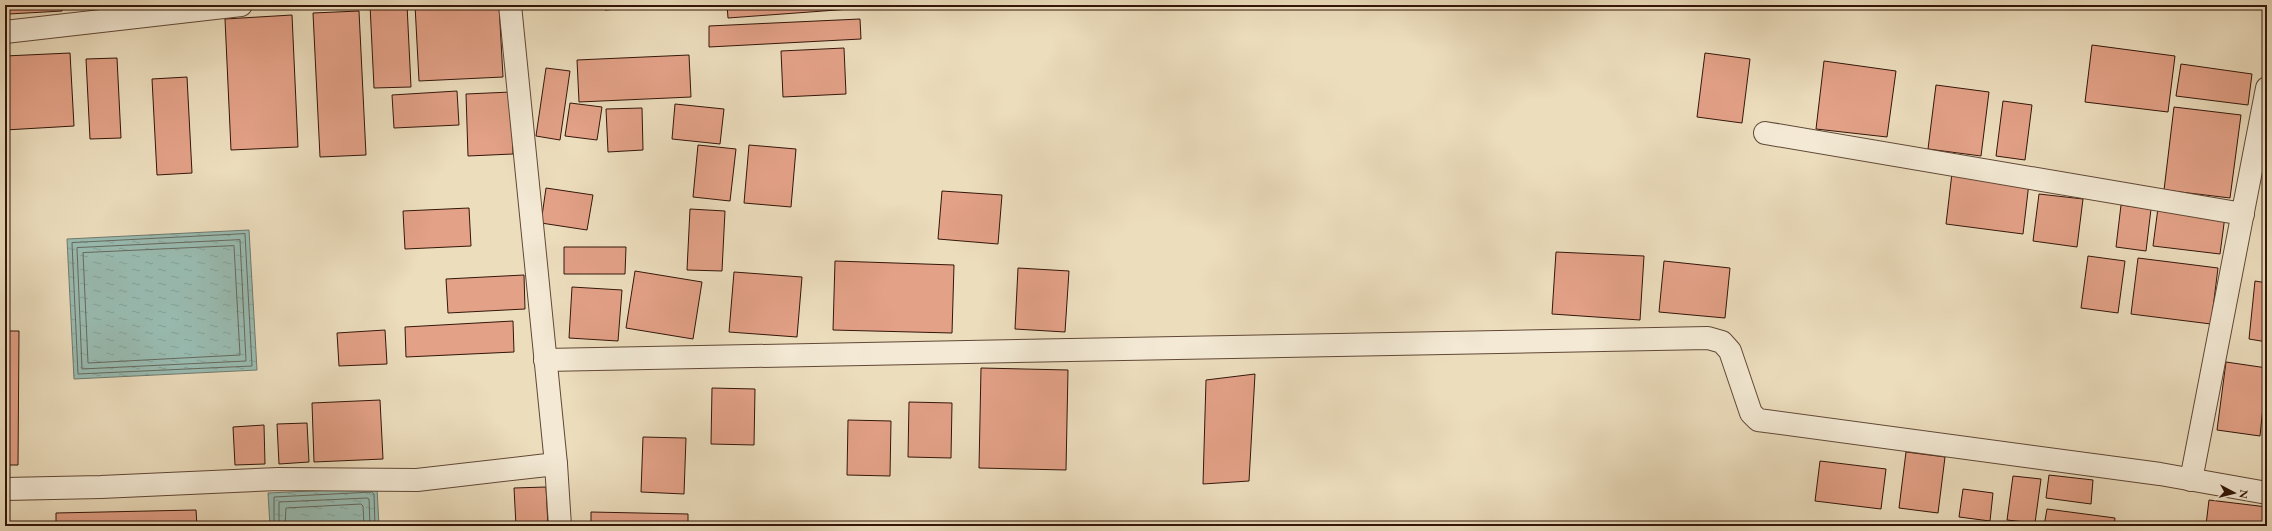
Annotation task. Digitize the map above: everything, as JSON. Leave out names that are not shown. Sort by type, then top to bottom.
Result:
[{"type":"street","points":[[5,32],[93,24],[241,5]]},
{"type":"street","points":[[510,5],[556,464],[560,526]]},
{"type":"street","points":[[2191,480],[2267,88]]},
{"type":"street","points":[[1765,134],[2243,214]]},
{"type":"street","points":[[545,360],[1708,338],[1722,342],[1730,352],[1751,413],[1758,420],[2191,480],[2267,494]]},
{"type":"street","points":[[5,489],[101,487],[278,479],[417,480],[556,464]]},
{"type":"water","points":[[249,230],[257,370],[74,379],[67,239]]},
{"type":"water","points":[[377,488],[379,526],[270,526],[268,493]]},
{"type":"building","points":[[8,5],[62,5],[62,11],[9,14]]},
{"type":"building","points":[[370,5],[407,5],[411,87],[374,88]]},
{"type":"building","points":[[415,5],[499,5],[503,77],[419,81]]},
{"type":"building","points":[[605,5],[673,5],[605,10]]},
{"type":"building","points":[[727,5],[864,5],[864,8],[728,18]]},
{"type":"building","points":[[359,11],[366,155],[320,157],[313,13]]},
{"type":"building","points":[[292,15],[298,147],[231,150],[225,19]]},
{"type":"building","points":[[860,19],[861,39],[709,47],[709,26]]},
{"type":"building","points":[[2092,45],[2175,56],[2168,112],[2085,102]]},
{"type":"building","points":[[844,48],[846,94],[783,97],[781,51]]},
{"type":"building","points":[[70,53],[74,126],[5,130],[5,56]]},
{"type":"building","points":[[1705,53],[1750,59],[1742,123],[1697,117]]},
{"type":"building","points":[[689,55],[691,97],[579,102],[577,60]]},
{"type":"building","points":[[117,58],[121,138],[90,139],[86,59]]},
{"type":"building","points":[[1824,61],[1896,71],[1887,137],[1816,129]]},
{"type":"building","points":[[2181,64],[2252,74],[2248,105],[2176,96]]},
{"type":"building","points":[[546,68],[570,71],[560,140],[536,136]]},
{"type":"building","points":[[187,77],[192,173],[157,175],[152,79]]},
{"type":"building","points":[[1936,85],[1989,92],[1981,156],[1928,149]]},
{"type":"building","points":[[457,91],[459,125],[394,128],[392,95]]},
{"type":"building","points":[[511,92],[513,154],[468,156],[466,94]]},
{"type":"building","points":[[2003,101],[2032,105],[2025,160],[1996,156]]},
{"type":"building","points":[[570,103],[602,107],[597,140],[565,136]]},
{"type":"building","points":[[675,104],[724,109],[720,144],[672,139]]},
{"type":"building","points":[[2174,107],[2241,115],[2230,198],[2164,190]]},
{"type":"building","points":[[642,108],[643,150],[608,152],[606,109]]},
{"type":"building","points":[[698,145],[736,149],[730,201],[693,197]]},
{"type":"building","points":[[749,145],[796,149],[791,207],[744,203]]},
{"type":"building","points":[[1952,173],[2029,183],[2023,234],[1946,224]]},
{"type":"building","points":[[546,188],[593,195],[587,230],[541,223]]},
{"type":"building","points":[[942,191],[1002,195],[998,244],[938,239]]},
{"type":"building","points":[[2039,194],[2083,199],[2077,247],[2033,241]]},
{"type":"building","points":[[2121,205],[2151,209],[2146,251],[2116,247]]},
{"type":"building","points":[[469,208],[471,246],[405,249],[403,211]]},
{"type":"building","points":[[2158,208],[2225,216],[2220,254],[2153,246]]},
{"type":"building","points":[[690,209],[725,211],[722,271],[687,270]]},
{"type":"building","points":[[5,216],[8,216],[8,292],[5,292]]},
{"type":"building","points":[[564,247],[626,247],[625,274],[564,274]]},
{"type":"building","points":[[1556,252],[1644,256],[1640,320],[1552,314]]},
{"type":"building","points":[[2088,256],[2125,261],[2118,313],[2081,308]]},
{"type":"building","points":[[2138,258],[2218,268],[2211,324],[2131,314]]},
{"type":"building","points":[[835,261],[954,265],[952,333],[833,330]]},
{"type":"building","points":[[1664,261],[1730,268],[1725,318],[1659,312]]},
{"type":"building","points":[[1018,268],[1069,271],[1065,332],[1015,329]]},
{"type":"building","points":[[635,271],[702,282],[693,339],[626,328]]},
{"type":"building","points":[[734,272],[802,277],[797,337],[729,332]]},
{"type":"building","points":[[524,275],[525,309],[448,313],[446,279]]},
{"type":"building","points":[[2255,281],[2267,283],[2267,342],[2249,339]]},
{"type":"building","points":[[572,287],[622,290],[618,341],[569,338]]},
{"type":"building","points":[[513,321],[514,352],[406,357],[405,327]]},
{"type":"building","points":[[385,330],[387,364],[339,366],[337,333]]},
{"type":"building","points":[[5,331],[19,331],[18,465],[5,465]]},
{"type":"building","points":[[2226,362],[2267,368],[2260,436],[2217,430]]},
{"type":"building","points":[[981,368],[1068,370],[1066,470],[979,468]]},
{"type":"building","points":[[1255,374],[1249,481],[1203,484],[1206,380]]},
{"type":"building","points":[[712,388],[755,389],[754,445],[711,444]]},
{"type":"building","points":[[380,400],[383,459],[314,462],[312,403]]},
{"type":"building","points":[[909,402],[952,403],[951,458],[908,457]]},
{"type":"building","points":[[848,420],[891,421],[890,476],[847,475]]},
{"type":"building","points":[[307,423],[309,462],[279,464],[277,424]]},
{"type":"building","points":[[264,425],[265,464],[235,465],[233,427]]},
{"type":"building","points":[[643,437],[686,438],[684,494],[641,492]]},
{"type":"building","points":[[1906,452],[1945,457],[1938,513],[1899,508]]},
{"type":"building","points":[[1820,461],[1886,469],[1881,509],[1815,501]]},
{"type":"building","points":[[2049,475],[2093,480],[2091,504],[2046,498]]},
{"type":"building","points":[[2013,476],[2041,479],[2035,523],[2007,520]]},
{"type":"building","points":[[546,487],[548,526],[516,526],[514,488]]},
{"type":"building","points":[[1963,489],[1993,493],[1990,521],[1959,517]]},
{"type":"building","points":[[2209,500],[2267,507],[2267,526],[2206,525]]},
{"type":"building","points":[[2047,509],[2115,518],[2114,526],[2044,526]]},
{"type":"building","points":[[196,510],[197,526],[56,526],[56,513]]},
{"type":"building","points":[[591,512],[688,514],[688,526],[591,526]]}]
